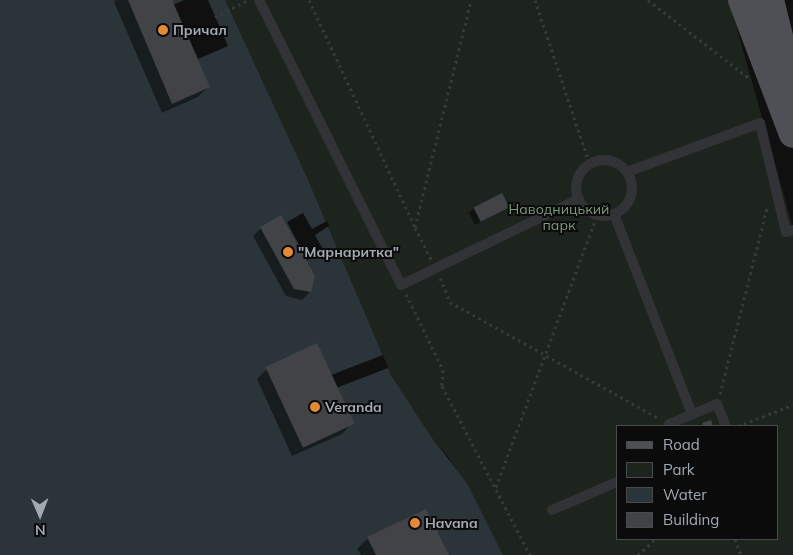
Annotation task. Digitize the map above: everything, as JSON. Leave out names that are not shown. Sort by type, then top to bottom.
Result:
[{"type":"main road","points":[[742,0],[793,134]]},
{"type":"main road","points":[[770,0],[793,92]]},
{"type":"lane","points":[[259,0],[401,284],[579,199]]},
{"type":"lane","points":[[627,172],[760,123],[786,232],[793,230]]},
{"type":"lane","points":[[589,162],[613,162],[627,172],[632,188],[631,196],[614,214],[597,215],[583,206],[579,199],[577,180],[589,162]]},
{"type":"lane","points":[[614,214],[692,414]]},
{"type":"lane","points":[[670,425],[717,404],[726,425]]},
{"type":"lane","points":[[552,510],[616,482]]},
{"type":"path","points":[[216,17],[248,0]]},
{"type":"path","points":[[309,0],[415,227]]},
{"type":"path","points":[[534,0],[589,162]]},
{"type":"path","points":[[648,0],[750,78]]},
{"type":"path","points":[[717,404],[773,181]]},
{"type":"path","points":[[496,487],[597,215]]},
{"type":"path","points":[[401,284],[443,370],[442,386],[530,555]]},
{"type":"path","points":[[739,425],[793,404]]},
{"type":"path","points":[[638,555],[654,540]]},
{"type":"path","points":[[735,540],[741,555]]},
{"type":"green space","name":"Наводницький парк","points":[[222,0],[729,0],[793,228],[793,555],[503,555],[449,458],[430,435],[391,375]]},
{"type":"water","points":[[0,0],[225,0],[308,180],[391,375],[430,435],[468,485],[503,555],[0,555]]},
{"type":"pier","points":[[184,0],[208,0],[228,46],[198,59],[173,5]]},
{"type":"pier","points":[[303,213],[312,229],[327,221],[329,226],[315,235],[324,251],[307,260],[287,222]]},
{"type":"pier","points":[[383,355],[388,368],[337,388],[332,375]]},
{"type":"building","name":"Причал","points":[[128,0],[172,0],[210,87],[172,104]]},
{"type":"building","points":[[502,193],[509,207],[481,222],[473,208]]},
{"type":"building","name":"\"Марнаритка\"","points":[[281,215],[315,276],[311,292],[294,289],[260,227]]},
{"type":"building","name":"Veranda","points":[[317,343],[355,424],[303,448],[265,367]]},
{"type":"building","points":[[711,420],[713,425],[703,425],[702,423]]},
{"type":"building","name":"Havana","points":[[426,509],[449,555],[376,555],[367,537]]},
{"type":"place","name":"Причал","points":[[163,30]]},
{"type":"place","name":"\"Марнаритка\"","points":[[288,252]]},
{"type":"place","name":"Veranda","points":[[315,407]]},
{"type":"place","name":"Havana","points":[[415,523]]}]
